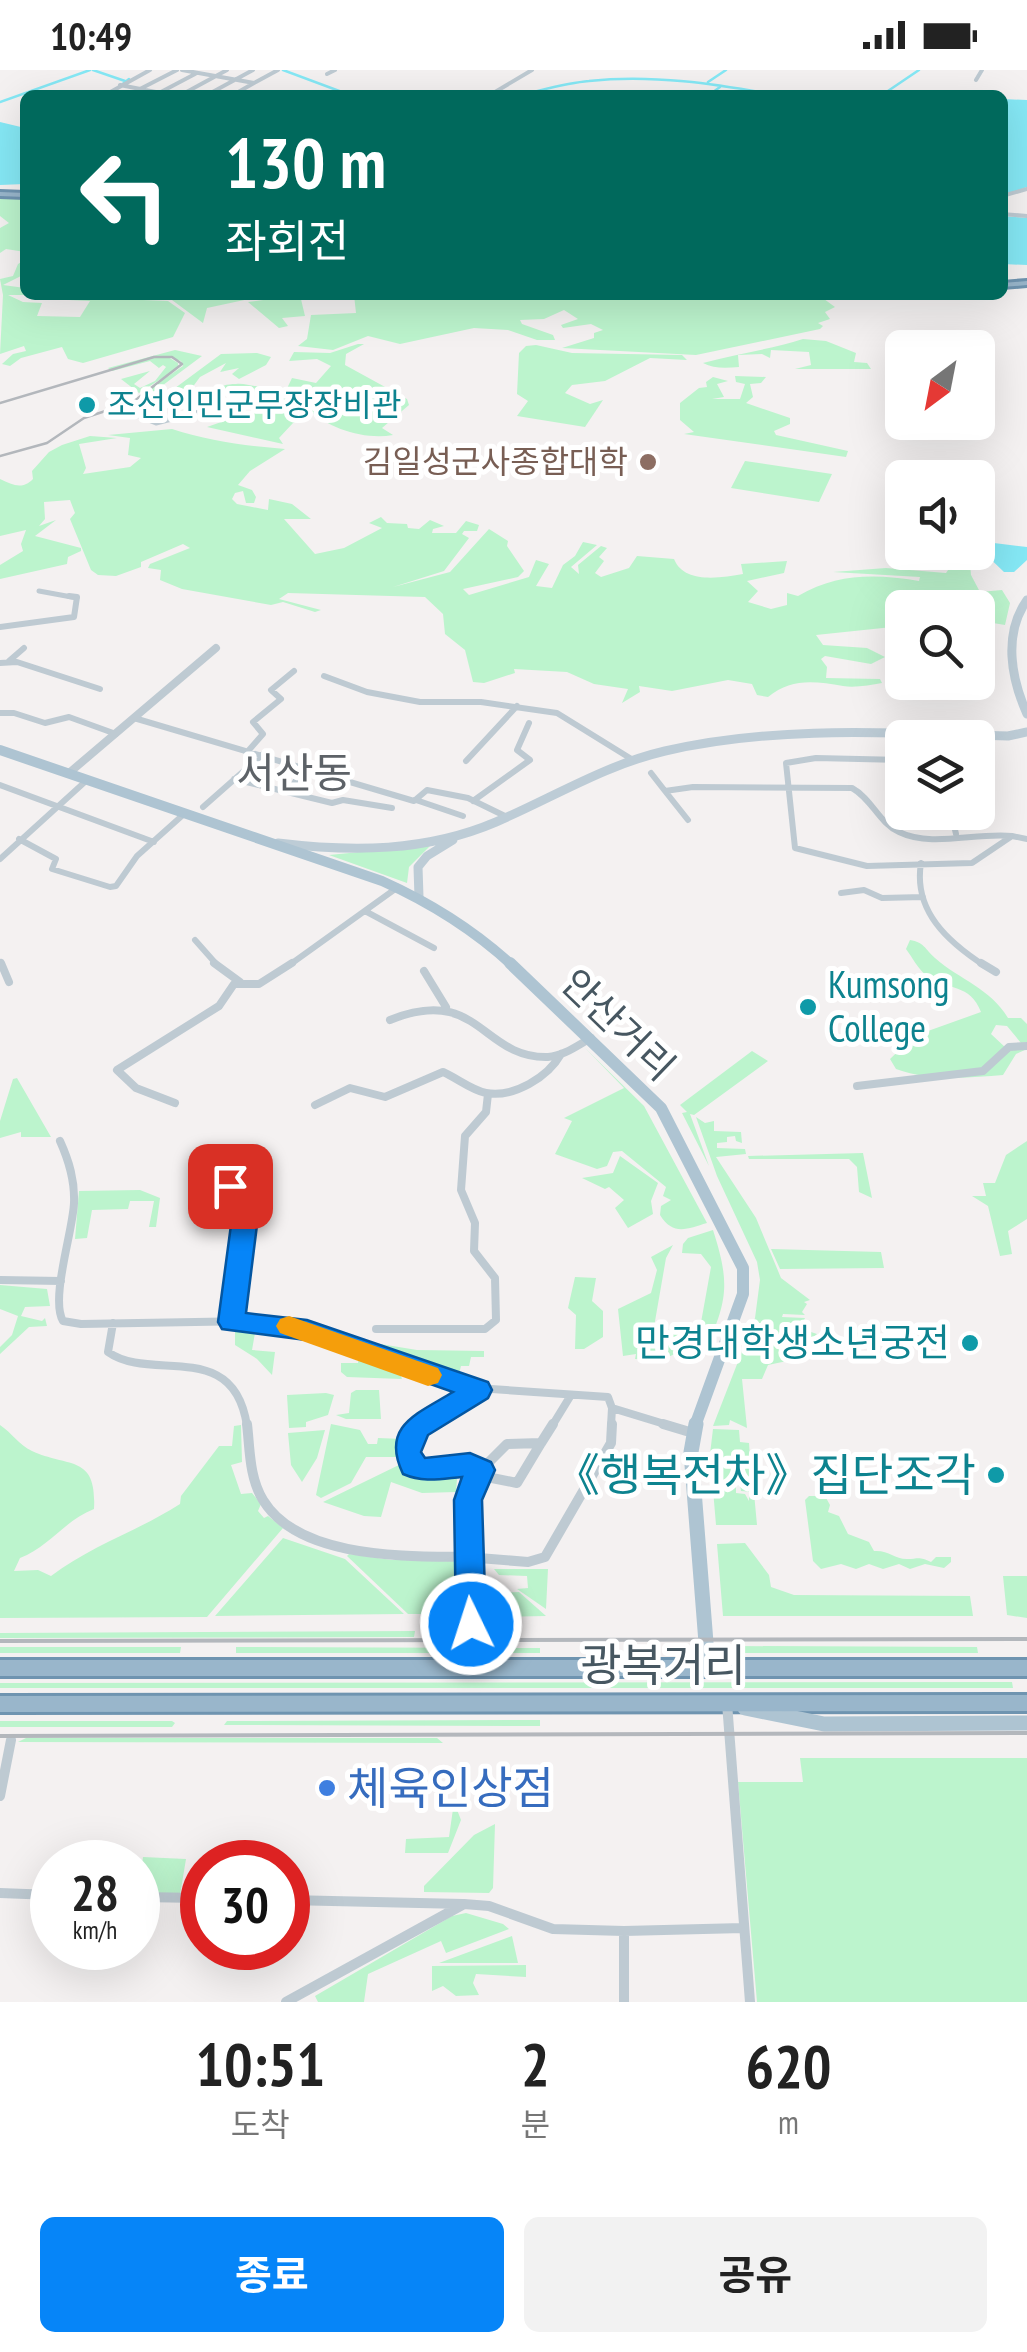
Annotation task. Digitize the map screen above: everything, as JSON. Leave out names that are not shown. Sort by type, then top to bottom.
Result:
[{"type":"highway","name":"광복거리","points":[[0,1668],[1027,1668]]},
{"type":"highway","name":"광복거리","points":[[0,1704],[1027,1703]]},
{"type":"main road","points":[[1027,600],[1018,612],[1012,638],[1018,693],[1027,714]]},
{"type":"main road","points":[[995,736],[1027,732]]},
{"type":"main road","points":[[419,897],[414,873],[418,866],[463,835],[632,760],[770,734],[885,734]]},
{"type":"main road","name":"안산거리","points":[[0,750],[419,897],[483,938],[661,1108],[698,1173],[743,1268],[743,1294],[693,1433],[708,1668]]},
{"type":"main road","points":[[262,840],[362,848],[463,835]]},
{"type":"main road","points":[[727,1703],[824,1724],[1027,1723]]},
{"type":"street","points":[[113,90],[150,70]]},
{"type":"street","points":[[140,89],[179,70],[254,83]]},
{"type":"street","points":[[190,90],[227,70]]},
{"type":"street","points":[[216,90],[253,70]]},
{"type":"street","points":[[242,90],[278,70]]},
{"type":"street","points":[[327,74],[335,70]]},
{"type":"street","points":[[498,90],[532,70]]},
{"type":"street","points":[[976,80],[982,70]]},
{"type":"street","points":[[164,90],[199,71]]},
{"type":"street","points":[[120,86],[145,90]]},
{"type":"street","points":[[124,410],[156,423],[219,408]]},
{"type":"street","points":[[0,627],[74,617],[77,597],[39,591]]},
{"type":"street","points":[[0,664],[24,648]]},
{"type":"street","points":[[68,774],[216,648]]},
{"type":"street","points":[[9,661],[100,689]]},
{"type":"street","points":[[250,750],[263,734],[253,722],[280,699],[271,690],[294,671]]},
{"type":"street","points":[[324,676],[367,692],[420,702],[518,706],[567,717],[632,760]]},
{"type":"street","points":[[14,713],[26,704]]},
{"type":"street","points":[[466,760],[518,706]]},
{"type":"street","points":[[0,713],[14,713],[45,723],[69,717],[116,734]]},
{"type":"street","points":[[134,718],[464,816]]},
{"type":"street","points":[[473,800],[530,760],[517,750],[529,723]]},
{"type":"street","points":[[1008,736],[1027,740]]},
{"type":"street","points":[[203,807],[263,754]]},
{"type":"street","points":[[885,762],[786,763],[797,850],[825,852],[856,865],[980,861],[1012,836]]},
{"type":"street","points":[[290,790],[304,767]]},
{"type":"street","points":[[651,773],[688,820]]},
{"type":"street","points":[[0,859],[88,780]]},
{"type":"street","points":[[234,780],[332,802],[392,808]]},
{"type":"street","points":[[355,783],[364,796],[362,803]]},
{"type":"street","points":[[0,785],[154,842]]},
{"type":"street","points":[[666,792],[692,787],[852,788],[864,794],[873,810],[906,836],[956,834],[1027,839]]},
{"type":"street","points":[[416,800],[427,790],[438,790],[473,800],[507,817]]},
{"type":"street","points":[[445,809],[459,796]]},
{"type":"street","points":[[18,839],[56,859],[52,869],[110,887],[116,886],[137,856],[184,814]]},
{"type":"street","points":[[955,830],[956,834]]},
{"type":"street","points":[[922,863],[919,881],[923,897],[947,940],[996,972]]},
{"type":"street","points":[[175,1102],[136,1088],[117,1070],[219,1006],[234,984],[260,984],[270,979],[398,888]]},
{"type":"street","points":[[841,893],[864,890],[882,898],[923,897]]},
{"type":"street","points":[[365,911],[434,948]]},
{"type":"street","points":[[195,940],[211,961],[240,982]]},
{"type":"street","points":[[0,962],[9,982]]},
{"type":"street","points":[[424,970],[434,996],[449,1010],[535,1056],[561,1054],[591,1038]]},
{"type":"street","points":[[390,1020],[424,1008],[449,1010]]},
{"type":"street","points":[[857,1086],[983,1071],[1010,1047],[1027,1046]]},
{"type":"street","points":[[315,1105],[339,1091],[354,1088],[376,1099],[385,1098],[443,1072],[488,1094],[504,1091],[548,1073],[561,1054]]},
{"type":"street","points":[[376,1329],[485,1329],[496,1320],[495,1278],[474,1251],[475,1223],[469,1201],[461,1190],[465,1136],[486,1112],[488,1094]]},
{"type":"street","points":[[60,1140],[72,1161],[76,1182],[58,1312],[63,1321],[232,1322],[307,1330],[478,1390],[608,1397],[612,1408],[611,1444],[545,1558],[528,1562],[394,1556],[340,1549],[277,1516],[258,1496],[251,1468],[248,1417],[241,1398],[204,1367],[176,1361],[124,1362],[113,1358],[108,1352],[113,1322]]},
{"type":"street","points":[[232,1322],[244,1225],[229,1200],[230,1186],[257,1148]]},
{"type":"street","points":[[0,1280],[61,1281]]},
{"type":"street","points":[[478,1390],[419,1427],[410,1438],[407,1452],[413,1465],[423,1470],[460,1464],[481,1470]]},
{"type":"street","points":[[492,1478],[518,1483],[571,1396]]},
{"type":"street","points":[[612,1408],[693,1433]]},
{"type":"street","points":[[471,1624],[466,1557],[469,1490],[481,1470],[507,1444],[541,1443]]},
{"type":"street","points":[[727,1703],[750,2002]]},
{"type":"street","points":[[0,1796],[11,1740]]},
{"type":"street","points":[[0,1893],[30,1894]]},
{"type":"street","points":[[310,1900],[489,1906],[553,1929],[624,1932],[743,1928]]},
{"type":"street","points":[[286,2002],[464,1904]]},
{"type":"street","points":[[624,1932],[624,2002]]},
{"type":"green space","points":[[0,197],[20,198],[20,251],[6,249],[0,253],[0,228],[9,223],[0,216]]},
{"type":"green space","points":[[20,263],[20,276],[3,285],[20,287],[20,295],[8,295],[23,302],[42,303],[37,316],[80,317],[90,301],[69,300],[168,301],[185,313],[173,337],[83,363],[68,359],[62,347],[21,358],[10,366],[2,364],[13,354],[26,351],[24,346],[0,354],[0,279],[13,276]]},
{"type":"green space","points":[[172,300],[244,300],[207,308],[203,323]]},
{"type":"green space","points":[[301,300],[305,316],[282,318],[288,326],[279,328],[248,302]]},
{"type":"green space","points":[[355,300],[825,300],[835,307],[825,312],[830,319],[818,323],[823,326],[820,329],[696,355],[562,348],[594,338],[594,333],[603,330],[591,324],[563,328],[561,325],[578,319],[564,310],[544,319],[520,320],[553,335],[555,340],[537,340],[508,330],[474,328],[400,344],[368,336],[333,350],[298,346],[307,339],[311,315],[356,313]]},
{"type":"green space","points":[[803,339],[826,341],[856,353],[854,362],[867,363],[871,369],[795,369],[811,365],[809,352],[771,350],[770,358],[762,354],[738,355],[739,367],[703,363],[728,357],[779,346]]},
{"type":"green space","points":[[364,344],[346,354],[345,365],[407,399],[409,405],[382,428],[393,435],[371,436],[337,427],[308,409],[313,402],[309,400],[298,404],[307,417],[293,423],[279,438],[283,444],[207,427],[281,401],[292,378],[316,383],[331,366],[317,359],[289,361],[294,352],[330,353]]},
{"type":"green space","points":[[526,346],[572,353],[682,355],[687,360],[650,358],[605,381],[572,385],[565,393],[590,404],[603,400],[585,427],[517,416],[528,401],[517,394],[519,353]]},
{"type":"green space","points":[[175,350],[202,356],[151,394],[167,394],[221,354],[257,353],[271,357],[266,365],[239,379],[232,374],[239,368],[220,372],[226,363],[200,377],[189,392],[203,393],[239,384],[260,386],[255,392],[244,388],[151,410],[157,419],[153,420],[137,414],[147,407],[142,399],[129,409],[125,406],[183,366],[181,361],[168,357],[178,363],[178,368],[139,393],[121,379],[150,371],[134,384],[140,388],[155,381],[166,367],[159,368],[150,361],[112,371],[108,368]]},
{"type":"green space","points":[[735,376],[766,377],[761,383],[750,384],[753,397],[746,403],[790,418],[790,424],[774,431],[776,435],[848,451],[846,457],[684,434],[694,432],[680,420],[680,403],[699,388],[707,387],[706,382],[713,377],[728,381],[717,384],[724,397],[712,399],[740,399],[745,384],[736,382]]},
{"type":"green space","points":[[172,429],[228,442],[285,449],[250,471],[238,485],[252,490],[254,503],[246,503],[243,491],[235,493],[232,499],[237,504],[268,510],[269,499],[292,504],[311,519],[284,519],[315,554],[344,548],[382,528],[369,523],[381,517],[387,523],[407,524],[408,528],[419,529],[430,520],[444,526],[432,533],[456,533],[466,521],[479,525],[477,531],[464,531],[462,534],[469,538],[444,571],[393,587],[450,572],[489,529],[508,541],[507,546],[524,571],[518,577],[463,589],[469,595],[529,577],[536,560],[549,564],[536,586],[552,588],[563,565],[575,556],[583,542],[597,545],[571,567],[579,574],[578,565],[601,546],[607,548],[599,557],[604,561],[595,573],[601,577],[629,568],[637,556],[674,559],[686,572],[704,577],[743,574],[741,564],[787,561],[784,573],[747,581],[758,591],[748,602],[771,609],[787,605],[787,593],[798,596],[842,579],[887,577],[919,581],[920,577],[833,572],[885,568],[946,573],[971,570],[979,590],[885,590],[885,628],[816,635],[823,645],[867,648],[885,657],[871,664],[825,656],[821,659],[827,667],[826,678],[880,679],[882,683],[852,687],[803,682],[768,697],[757,695],[752,684],[728,680],[672,691],[639,686],[640,692],[622,703],[628,689],[594,684],[567,672],[514,669],[515,673],[484,683],[473,682],[465,650],[445,634],[443,614],[425,597],[288,593],[279,599],[321,610],[315,612],[283,602],[271,605],[182,589],[160,580],[161,570],[148,568],[190,548],[183,544],[141,562],[141,567],[116,576],[98,575],[91,570],[70,519],[75,513],[70,500],[44,502],[45,519],[39,526],[56,520],[35,536],[81,551],[68,557],[67,564],[0,579],[0,565],[23,551],[26,530],[0,536],[0,479],[13,485],[25,484],[33,479],[32,471],[49,452],[90,436],[117,438],[79,444],[86,468],[83,474],[130,467],[141,458],[128,455],[130,438],[108,435]]},
{"type":"green space","points":[[745,461],[832,474],[819,502],[731,488]]},
{"type":"green space","points":[[1002,590],[1010,603],[1005,625],[995,623],[995,591]]},
{"type":"green space","points":[[431,845],[409,867],[407,883],[329,855]]},
{"type":"green space","points":[[910,940],[921,944],[984,992],[1008,1018],[1021,1018],[1027,1024],[1027,1042],[1021,1043],[1007,1026],[996,1025],[991,1034],[1006,1048],[1027,1049],[1016,1054],[1003,1075],[935,1077],[896,1069],[890,1059],[914,1036],[981,1012],[971,996],[924,973],[906,949]]},
{"type":"green space","points":[[585,1048],[644,1106],[707,1223],[681,1229],[665,1222],[660,1215],[661,1206],[671,1200],[663,1196],[666,1187],[622,1151],[613,1152],[607,1166],[597,1169],[555,1154],[572,1121],[564,1118],[624,1088]]},
{"type":"green space","points":[[752,1051],[768,1061],[694,1115],[690,1114],[709,1166],[682,1113],[687,1112],[680,1105]]},
{"type":"green space","points":[[17,1078],[51,1137],[21,1137],[21,1132],[0,1138],[0,1121],[13,1079]]},
{"type":"green space","points":[[696,1117],[705,1123],[714,1121],[714,1131],[741,1132],[742,1143],[735,1136],[727,1137],[727,1142],[717,1143],[717,1148],[745,1149],[746,1154],[716,1157],[756,1218],[781,1278],[810,1300],[804,1302],[805,1315],[782,1317],[805,1318],[803,1322],[811,1329],[808,1331],[817,1334],[787,1361],[768,1365],[762,1379],[742,1379],[747,1428],[730,1420],[729,1425],[713,1426],[755,1318],[760,1280],[757,1262],[717,1176]]},
{"type":"green space","points":[[1027,1141],[1027,1219],[1008,1231],[1012,1254],[1000,1256],[988,1206],[972,1196],[986,1196],[983,1183],[995,1183],[1006,1155]]},
{"type":"green space","points":[[863,1153],[872,1198],[859,1192],[857,1167],[849,1159],[748,1156]]},
{"type":"green space","points":[[620,1156],[658,1183],[651,1201],[653,1214],[628,1228],[615,1208],[624,1200],[609,1187],[605,1189],[582,1178],[613,1173]]},
{"type":"green space","points":[[140,1190],[160,1198],[156,1227],[149,1227],[154,1201],[130,1201],[128,1209],[92,1210],[87,1238],[75,1239],[79,1191]]},
{"type":"green space","points":[[713,1230],[724,1291],[705,1351],[692,1348],[655,1360],[635,1359],[636,1354],[623,1356],[618,1309],[651,1293],[657,1270],[651,1257],[673,1245],[666,1258],[654,1327],[692,1334],[700,1328],[711,1267],[701,1254],[682,1253],[683,1244],[688,1238]]},
{"type":"green space","points":[[771,1249],[881,1252],[884,1268],[780,1269]]},
{"type":"green space","points":[[575,1277],[596,1278],[592,1301],[603,1311],[603,1337],[584,1349],[575,1349],[576,1315],[568,1308]]},
{"type":"green space","points":[[0,1285],[47,1289],[50,1306],[25,1307],[21,1316],[42,1321],[45,1318],[47,1326],[29,1327],[0,1354],[18,1316],[0,1309]]},
{"type":"green space","points":[[235,1327],[278,1328],[277,1334],[255,1333],[252,1350],[275,1352],[272,1375],[235,1345]]},
{"type":"green space","points":[[362,1341],[417,1350],[484,1351],[484,1357],[471,1357],[469,1366],[461,1366],[458,1378],[439,1376],[362,1348]]},
{"type":"green space","points":[[359,1354],[398,1368],[402,1379],[347,1377],[341,1372],[341,1363],[358,1363]]},
{"type":"green space","points":[[379,1390],[381,1419],[346,1419],[336,1415],[349,1413],[351,1393]]},
{"type":"green space","points":[[287,1395],[334,1395],[328,1415],[306,1422],[306,1427],[289,1428]]},
{"type":"green space","points":[[331,1424],[360,1430],[368,1444],[377,1444],[378,1438],[403,1439],[403,1457],[366,1457],[351,1483],[321,1498],[316,1495]]},
{"type":"green space","points":[[0,1425],[32,1451],[78,1466],[91,1479],[94,1491],[94,1509],[20,1558],[14,1571],[38,1570],[51,1576],[180,1504],[181,1496],[219,1446],[232,1446],[234,1426],[241,1425],[242,1462],[231,1465],[241,1494],[252,1493],[261,1504],[258,1511],[264,1518],[268,1516],[283,1528],[207,1617],[0,1618]]},
{"type":"green space","points":[[713,1429],[739,1430],[740,1442],[749,1443],[750,1458],[738,1458],[738,1453],[733,1453],[733,1460],[742,1461],[743,1468],[750,1461],[753,1492],[741,1491],[740,1484],[736,1484],[736,1493],[745,1494],[749,1501],[749,1494],[754,1493],[757,1525],[716,1525],[710,1454]]},
{"type":"green space","points":[[325,1430],[317,1458],[302,1482],[291,1465],[288,1433]]},
{"type":"green space","points":[[403,1463],[424,1476],[457,1479],[456,1492],[422,1493],[391,1482],[381,1517],[364,1516],[323,1502]]},
{"type":"green space","points":[[809,1496],[825,1496],[830,1505],[828,1512],[839,1516],[848,1534],[869,1542],[874,1551],[931,1562],[936,1557],[951,1557],[951,1562],[944,1568],[925,1564],[910,1569],[899,1564],[883,1569],[869,1564],[856,1569],[841,1564],[821,1569],[813,1561],[805,1500]]},
{"type":"green space","points":[[283,1538],[345,1559],[404,1614],[215,1616]]},
{"type":"green space","points":[[745,1543],[769,1575],[771,1587],[794,1595],[970,1596],[973,1616],[723,1616],[717,1544]]},
{"type":"green space","points":[[349,1554],[392,1560],[455,1559],[457,1602],[444,1602],[443,1607],[426,1600],[425,1614],[408,1614]]},
{"type":"green space","points":[[494,1569],[548,1569],[546,1609],[517,1589],[528,1588],[527,1576],[499,1575]]},
{"type":"green space","points":[[1003,1576],[1027,1576],[1027,1618],[1007,1615]]},
{"type":"green space","points":[[519,1592],[546,1616],[497,1617],[479,1611],[496,1593]]},
{"type":"green space","points":[[415,1631],[414,1637],[0,1638],[0,1633]]},
{"type":"green space","points":[[732,1646],[977,1647],[978,1653],[732,1653]]},
{"type":"green space","points":[[0,1647],[181,1647],[180,1653],[0,1653]]},
{"type":"green space","points":[[236,1647],[540,1648],[540,1653],[236,1653]]},
{"type":"green space","points":[[1012,1682],[1013,1688],[0,1688],[0,1683]]},
{"type":"green space","points":[[540,1720],[540,1726],[224,1725],[227,1721]]},
{"type":"green space","points":[[0,1721],[175,1723],[172,1727],[0,1727]]},
{"type":"green space","points":[[26,1738],[437,1738],[443,1743],[18,1742]]},
{"type":"green space","points":[[800,1758],[1027,1758],[1027,2002],[757,2002],[738,1782],[803,1782]]},
{"type":"green space","points":[[454,1802],[461,1820],[448,1853],[405,1853],[406,1839],[449,1837]]},
{"type":"green space","points":[[495,1824],[493,1888],[489,1893],[424,1892],[424,1886],[474,1835]]},
{"type":"green space","points":[[160,1858],[180,1859],[180,1895],[160,1894]]},
{"type":"green space","points":[[466,1913],[509,1929],[446,1953],[441,1941],[368,1974],[364,2002],[318,2002],[315,1996],[452,1916]]},
{"type":"green space","points":[[512,1936],[518,1963],[439,1963]]},
{"type":"green space","points":[[526,1965],[526,1977],[476,1974],[473,1983],[479,1995],[456,1996],[443,1986],[432,1991],[432,1966]]},
{"type":"water","points":[[1008,99],[1027,100],[1027,187],[1008,194]]},
{"type":"water","points":[[0,122],[20,127],[20,184],[0,185]]},
{"type":"water","points":[[1008,216],[1027,218],[1027,265],[1008,264]]},
{"type":"water","points":[[995,543],[1027,547],[1027,560],[1014,572],[1004,572],[995,563]]},
{"type":"waterway","points":[[34,90],[90,70]]},
{"type":"waterway","points":[[93,70],[125,81]]},
{"type":"waterway","points":[[283,70],[337,90]]},
{"type":"waterway","points":[[708,82],[726,70]]},
{"type":"waterway","points":[[889,90],[919,70]]},
{"type":"waterway","points":[[119,87],[129,79]]},
{"type":"waterway","points":[[543,90],[613,79],[660,79],[745,90]]},
{"type":"waterway","points":[[716,90],[720,87]]},
{"type":"waterway","points":[[0,102],[20,95]]},
{"type":"tram line","points":[[0,1641],[1027,1639]]},
{"type":"tram line","points":[[0,1736],[1027,1733]]},
{"type":"railway","points":[[0,403],[154,357],[172,357],[182,364],[133,402],[84,418],[47,443],[0,456]]},
{"type":"slow traffic","points":[[289,1326],[428,1375]]},
{"type":"place","name":"조선인민군무장장비관","points":[[87,405]]},
{"type":"place","name":"김일성군사종합대학","points":[[648,462]]},
{"type":"place","name":"Kumsong College","points":[[808,1007]]},
{"type":"place","name":"만경대학생소년궁전","points":[[970,1343]]},
{"type":"place","name":"《행복전차》집단조각","points":[[996,1475]]},
{"type":"place","name":"체육인상점","points":[[327,1788]]},
{"type":"district","name":"서산동","points":[[294,773]]},
{"type":"route","points":[[230,1186],[229,1200],[244,1225],[232,1322],[252,1321],[307,1330],[478,1390],[456,1408],[419,1427],[410,1438],[407,1452],[413,1465],[423,1470],[450,1464],[481,1470],[469,1490],[468,1500],[466,1557],[471,1624]]}]
